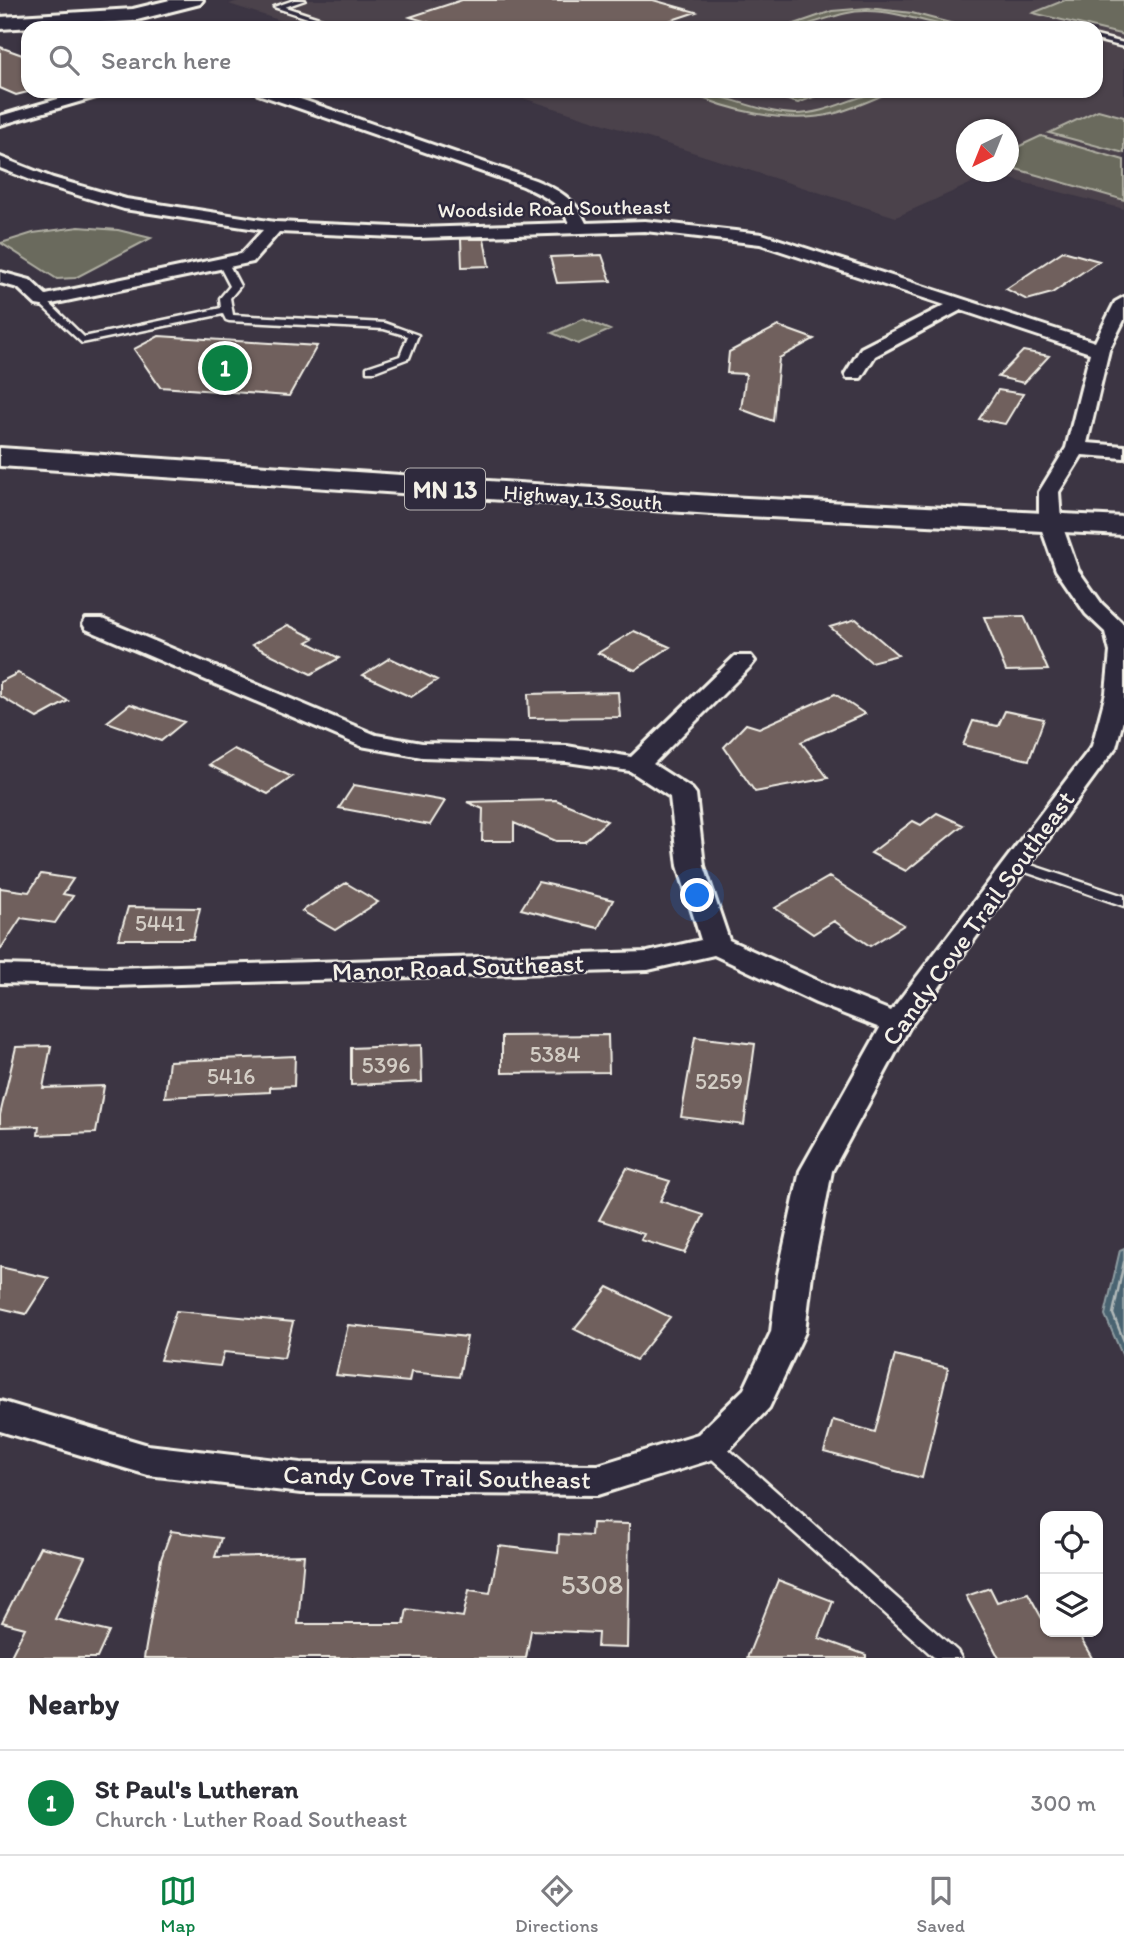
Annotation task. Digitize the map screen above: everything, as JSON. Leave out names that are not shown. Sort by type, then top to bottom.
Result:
[{"type":"main road","points":[[132,21],[193,0]]},
{"type":"main road","points":[[0,23],[21,23]]},
{"type":"main road","name":"Highway 13 South","points":[[0,457],[727,506],[1124,526]]},
{"type":"street","points":[[0,121],[78,98]]},
{"type":"street","points":[[283,98],[538,187],[556,195],[575,212],[579,228]]},
{"type":"street","name":"Woodside Road Southeast","points":[[0,162],[47,181],[124,204],[214,220],[275,227],[418,233],[645,226],[701,230],[761,239],[1100,350]]},
{"type":"street","points":[[0,277],[24,284],[42,301],[247,258],[275,227]]},
{"type":"street","name":"Candy Cove Trail Southeast","points":[[0,1416],[148,1460],[301,1478],[598,1480],[709,1445],[757,1398],[788,1332],[795,1274],[816,1171],[897,1024],[1104,747],[1118,693],[1123,652],[1116,630],[1094,609],[1067,570],[1050,522],[1049,492],[1076,448],[1100,350],[1124,302]]},
{"type":"street","points":[[854,374],[868,352],[960,304]]},
{"type":"street","points":[[1076,448],[1124,452]]},
{"type":"street","points":[[94,624],[370,741],[422,750],[567,754],[637,765],[683,794],[691,866],[717,945],[826,996],[897,1024]]},
{"type":"street","points":[[637,765],[743,661]]},
{"type":"street","name":"Manor Road Southeast","points":[[0,974],[112,977],[648,961],[717,945]]},
{"type":"lane","points":[[302,0],[278,7],[323,21]]},
{"type":"lane","points":[[1103,40],[1124,44]]},
{"type":"lane","points":[[223,263],[234,286],[225,298],[229,318],[385,326],[413,335],[404,358],[371,369]]},
{"type":"lane","points":[[42,301],[82,340],[226,310]]},
{"type":"lane","points":[[1016,864],[1124,901]]},
{"type":"lane","points":[[709,1445],[950,1658]]},
{"type":"shaded area","points":[[242,0],[1124,0],[1124,209],[1019,181],[1019,119],[956,119],[956,182],[974,182],[896,217],[523,98],[1103,98],[1103,21],[282,21],[229,4]]},
{"type":"green space","points":[[1065,0],[1124,0],[1124,35],[1103,30],[1103,21],[1066,21],[1033,13]]},
{"type":"green space","points":[[868,8],[912,13],[942,21],[857,11],[818,21],[803,21],[832,11]]},
{"type":"green space","points":[[704,98],[726,98],[766,110],[795,114],[821,110],[859,98],[876,98],[832,114],[795,118],[757,114]]},
{"type":"green space","points":[[781,98],[811,98],[798,103]]},
{"type":"green space","points":[[1098,110],[1124,117],[1124,153],[1049,133]]},
{"type":"green space","points":[[1041,136],[1124,160],[1124,200],[1019,170],[1019,146]]},
{"type":"green space","points":[[79,227],[118,230],[151,238],[75,278],[57,279],[1,243],[33,233]]},
{"type":"green space","points":[[583,319],[610,330],[578,344],[552,333]]},
{"type":"water","points":[[1124,1248],[1124,1359],[1105,1315],[1120,1250]]},
{"type":"building","points":[[462,0],[653,0],[696,12],[669,21],[424,21],[410,17]]},
{"type":"building","points":[[0,47],[21,54],[21,94],[16,95],[0,88]]},
{"type":"building","points":[[461,239],[484,239],[489,266],[462,267]]},
{"type":"building","points":[[1063,251],[1099,261],[1052,293],[1027,300],[1006,289]]},
{"type":"building","points":[[602,255],[611,281],[557,283],[550,257]]},
{"type":"building","points":[[778,326],[814,339],[779,358],[773,421],[741,409],[746,374],[727,373],[729,352]]},
{"type":"building","points":[[159,336],[317,346],[289,396],[160,387],[134,349]]},
{"type":"building","points":[[1023,351],[1049,356],[1024,383],[998,377]]},
{"type":"building","points":[[998,390],[1023,394],[1005,424],[979,419]]},
{"type":"building","points":[[1024,616],[1048,670],[1006,671],[984,617]]},
{"type":"building","points":[[856,619],[898,655],[871,662],[830,627]]},
{"type":"building","points":[[288,625],[314,638],[307,642],[339,658],[311,674],[252,645]]},
{"type":"building","points":[[634,631],[670,647],[635,670],[598,653]]},
{"type":"building","points":[[390,658],[437,680],[411,697],[363,675]]},
{"type":"building","points":[[18,673],[68,701],[37,718],[0,696],[0,682]]},
{"type":"building","points":[[618,692],[620,717],[529,718],[528,694]]},
{"type":"building","points":[[835,694],[865,714],[801,742],[828,778],[755,792],[724,747],[746,724],[759,728]]},
{"type":"building","points":[[130,704],[184,722],[161,741],[107,722]]},
{"type":"building","points":[[1005,711],[1044,719],[1029,760],[963,745],[973,721],[998,726]]},
{"type":"building","points":[[234,749],[292,777],[268,794],[209,765]]},
{"type":"building","points":[[354,785],[445,801],[430,825],[339,808]]},
{"type":"building","points":[[556,800],[607,821],[584,841],[556,841],[514,823],[514,841],[482,841],[483,809],[467,802]]},
{"type":"building","points":[[937,813],[963,825],[906,871],[871,853],[913,821],[921,825]]},
{"type":"building","points":[[41,874],[73,879],[63,894],[73,896],[55,923],[21,918],[0,950],[0,888],[29,892]]},
{"type":"building","points":[[829,877],[904,925],[870,946],[834,921],[813,934],[775,908]]},
{"type":"building","points":[[538,882],[613,900],[598,928],[521,909]]},
{"type":"building","points":[[346,883],[378,902],[335,930],[302,911]]},
{"type":"building","points":[[128,907],[200,908],[193,939],[119,939]]},
{"type":"building","points":[[608,1035],[609,1072],[502,1073],[502,1036]]},
{"type":"building","points":[[695,1037],[755,1044],[744,1125],[681,1117]]},
{"type":"building","points":[[421,1045],[422,1082],[351,1085],[351,1048]]},
{"type":"building","points":[[51,1046],[43,1088],[104,1086],[96,1133],[38,1135],[39,1126],[0,1127],[0,1115],[16,1047]]},
{"type":"building","points":[[295,1056],[294,1086],[270,1087],[270,1092],[165,1097],[169,1061]]},
{"type":"building","points":[[627,1168],[670,1181],[660,1201],[704,1215],[685,1253],[641,1240],[644,1234],[599,1220]]},
{"type":"building","points":[[0,1267],[49,1278],[26,1314],[0,1308]]},
{"type":"building","points":[[608,1287],[670,1317],[636,1360],[574,1329]]},
{"type":"building","points":[[176,1311],[293,1322],[284,1358],[224,1352],[220,1366],[160,1360]]},
{"type":"building","points":[[348,1325],[467,1337],[459,1377],[411,1372],[409,1382],[336,1375]]},
{"type":"building","points":[[895,1355],[948,1368],[922,1478],[824,1452],[833,1420],[875,1432]]},
{"type":"building","points":[[592,1523],[629,1524],[627,1648],[597,1647],[598,1633],[531,1630],[526,1658],[144,1658],[161,1559],[171,1531],[221,1538],[215,1557],[304,1555],[298,1624],[404,1624],[407,1609],[463,1617],[469,1590],[490,1593],[499,1546],[558,1553],[559,1534],[591,1536]]},
{"type":"building","points":[[40,1547],[85,1557],[55,1619],[109,1632],[97,1658],[10,1658],[25,1628],[2,1622]]},
{"type":"building","points":[[778,1580],[833,1601],[819,1638],[866,1655],[866,1658],[747,1658]]},
{"type":"building","points":[[990,1588],[997,1602],[1028,1593],[1040,1615],[1040,1637],[1080,1637],[1092,1658],[999,1658],[966,1596]]},
{"type":"place","name":"St Paul's Lutheran","points":[[225,368]]}]
